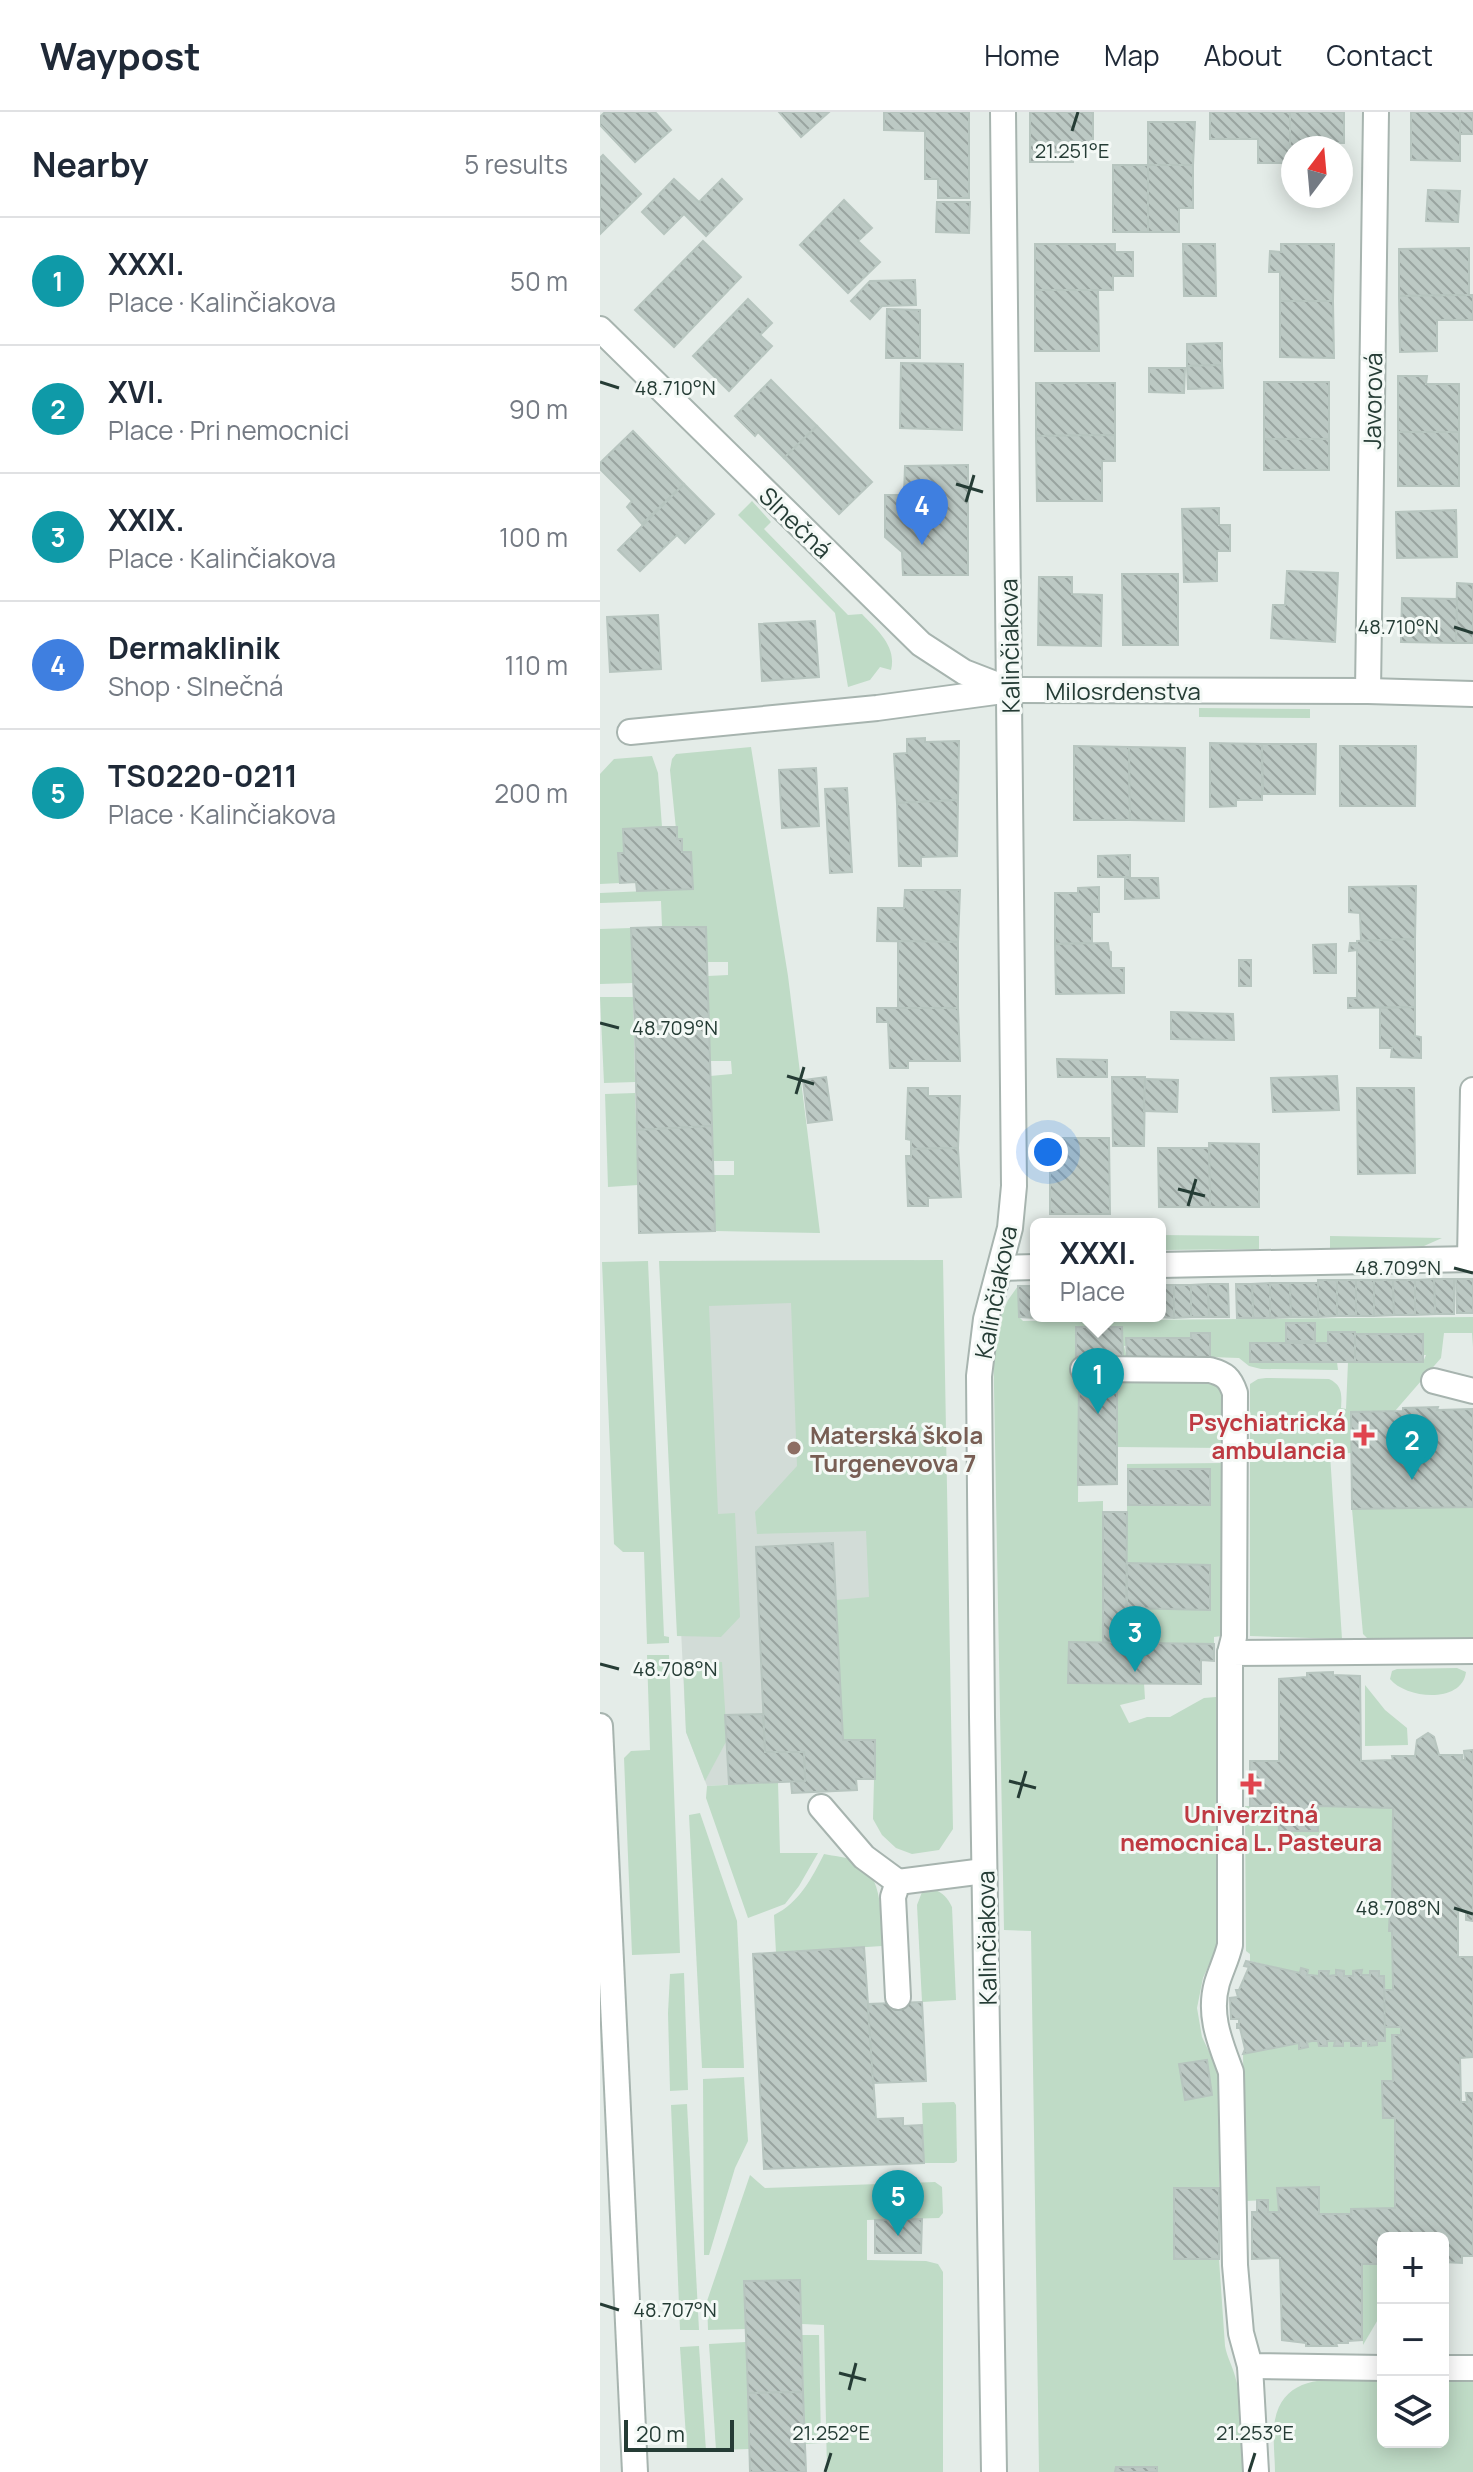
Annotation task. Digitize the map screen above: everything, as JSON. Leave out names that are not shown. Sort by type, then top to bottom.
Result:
[{"type":"street","name":"Kalinčiakova","points":[[994,2472],[979,1376],[986,1319],[1010,1228],[1014,1186],[1003,112]]},
{"type":"street","name":"Javorová","points":[[1368,691],[1376,112]]},
{"type":"street","name":"Slnečná","points":[[600,329],[921,644],[964,672],[1010,690]]},
{"type":"street","name":"Milosrdenstva","points":[[630,732],[877,708],[1010,690],[1473,694]]},
{"type":"street","points":[[1166,1265],[1472,1259],[1473,1090]]},
{"type":"street","points":[[1001,1268],[1030,1267]]},
{"type":"street","points":[[1083,1369],[1210,1370],[1223,1373],[1231,1381],[1235,1393],[1234,1637],[1230,1653],[1230,1945],[1213,2005],[1221,2049],[1231,2072],[1236,2277],[1241,2333],[1250,2366],[1256,2472]]},
{"type":"street","points":[[1434,1381],[1473,1391]]},
{"type":"street","points":[[1230,1653],[1473,1651]]},
{"type":"street","points":[[600,1726],[611,2192],[635,2472]]},
{"type":"street","points":[[821,1807],[864,1857],[898,1882],[984,1871]]},
{"type":"street","points":[[898,1882],[893,1897],[898,1997]]},
{"type":"street","points":[[1250,2366],[1377,2368]]},
{"type":"street","points":[[1449,2368],[1473,2368]]},
{"type":"shaded area","name":"Materská škola Turgenevova 7","points":[[914,1260],[919,1777],[856,1779],[857,1790],[820,1792],[792,1793],[790,1781],[707,1786],[686,1732],[663,1261]]},
{"type":"green space","points":[[752,501],[771,522],[764,529],[848,615],[862,614],[879,632],[891,653],[891,670],[880,667],[870,680],[848,687],[835,613],[738,515]]},
{"type":"green space","points":[[1199,708],[1310,709],[1310,718],[1199,717]]},
{"type":"green space","points":[[751,747],[788,976],[820,1233],[715,1231],[714,1175],[734,1175],[734,1161],[713,1161],[710,1076],[732,1074],[731,1061],[710,1061],[708,976],[728,975],[728,962],[707,962],[706,927],[662,927],[661,901],[600,903],[600,893],[692,889],[691,852],[682,852],[682,839],[677,839],[670,770],[672,759],[676,754]]},
{"type":"green space","points":[[652,756],[658,773],[662,827],[618,854],[620,883],[600,884],[600,774],[614,759]]},
{"type":"green space","points":[[631,928],[633,983],[600,984],[600,929]]},
{"type":"green space","points":[[600,997],[633,997],[635,1082],[604,1083]]},
{"type":"green space","points":[[635,1093],[638,1185],[608,1187],[605,1094]]},
{"type":"green space","points":[[1166,1235],[1259,1236],[1259,1249],[1166,1250]]},
{"type":"green space","points":[[1330,1236],[1442,1238],[1424,1246],[1330,1248]]},
{"type":"green space","points":[[943,1260],[953,1829],[939,1850],[912,1854],[896,1848],[882,1835],[873,1819],[875,1740],[843,1740],[836,1600],[869,1597],[866,1531],[757,1534],[755,1512],[797,1466],[791,1303],[709,1306],[718,1514],[735,1513],[740,1617],[721,1637],[677,1636],[659,1261]]},
{"type":"green space","points":[[648,1261],[664,1636],[669,1637],[669,1643],[647,1644],[644,1552],[623,1552],[614,1544],[602,1262]]},
{"type":"green space","points":[[1018,1286],[1019,1317],[1030,1322],[1473,1317],[1473,1347],[1472,1333],[1444,1333],[1441,1358],[1395,1411],[1351,1412],[1351,1453],[1330,1454],[1342,1639],[1250,1636],[1250,1384],[1266,1378],[1329,1379],[1339,1387],[1341,1408],[1346,1409],[1348,1362],[1423,1362],[1426,1355],[1423,1355],[1423,1334],[1328,1343],[1250,1343],[1250,1362],[1337,1362],[1338,1370],[1261,1369],[1249,1366],[1239,1358],[1210,1357],[1210,1333],[1191,1333],[1191,1338],[1124,1346],[1127,1358],[1123,1362],[1122,1327],[1077,1327],[1078,1502],[1103,1501],[1103,1643],[1144,1683],[1145,1699],[1120,1705],[1129,1723],[1147,1717],[1170,1717],[1204,1698],[1216,1697],[1220,1915],[1217,1947],[1203,1978],[1197,2008],[1202,2037],[1220,2074],[1219,2188],[1174,2189],[1174,2259],[1219,2259],[1225,2346],[1242,2411],[1245,2472],[1157,2472],[1157,2467],[1116,2467],[1115,2472],[1039,2472],[1031,1931],[1004,1930],[993,1334],[1008,1300]],"holes":[[[1206,2060],[1212,2095],[1185,2100],[1180,2064]]]},
{"type":"green space","points":[[1202,1379],[1219,1387],[1223,1399],[1223,1448],[1117,1447],[1117,1381]]},
{"type":"green space","points":[[1223,1463],[1222,1636],[1214,1637],[1214,1644],[1126,1643],[1127,1608],[1210,1609],[1210,1566],[1127,1563],[1127,1464]]},
{"type":"green space","points":[[1473,1507],[1473,1639],[1368,1639],[1363,1634],[1352,1509]]},
{"type":"green space","points":[[647,1655],[669,1655],[680,1953],[632,1955],[624,1758],[631,1751],[650,1750]]},
{"type":"green space","points":[[683,1661],[722,1662],[727,1740],[705,1781],[686,1732]]},
{"type":"green space","points":[[1457,1668],[1466,1672],[1462,1682],[1444,1694],[1408,1691],[1390,1679],[1392,1671],[1397,1669]]},
{"type":"green space","points":[[1365,1685],[1385,1710],[1407,1728],[1408,1745],[1365,1746]]},
{"type":"green space","points":[[778,1782],[780,1853],[818,1853],[785,1904],[748,1918],[706,1798],[707,1786]]},
{"type":"green space","points":[[1245,1806],[1278,1806],[1279,1831],[1318,1806],[1393,1808],[1389,1930],[1392,1931],[1393,1990],[1384,1990],[1384,1976],[1379,1976],[1379,1971],[1361,1975],[1361,1970],[1353,1976],[1344,1976],[1344,1971],[1337,1970],[1336,1975],[1328,1976],[1328,1971],[1313,1976],[1307,1975],[1307,1970],[1301,1969],[1300,1973],[1250,1961],[1250,1954],[1246,1951]]},
{"type":"green space","points":[[700,1813],[737,1921],[744,2068],[702,2068],[689,1815]]},
{"type":"green space","points":[[824,1854],[855,1861],[872,1877],[879,1898],[882,1946],[776,1953],[774,1915],[798,1897]]},
{"type":"green space","points":[[933,1889],[944,1896],[952,1907],[956,2000],[922,2002],[917,1905],[922,1892]]},
{"type":"green space","points":[[684,1973],[688,2090],[670,2091],[670,1974]]},
{"type":"green space","points":[[1384,2027],[1401,2027],[1401,2035],[1392,2035],[1393,2081],[1382,2081],[1383,2118],[1395,2118],[1395,2208],[1351,2209],[1351,2214],[1319,2214],[1278,2188],[1279,2212],[1268,2212],[1267,2200],[1245,2201],[1243,2054],[1299,2043],[1300,2048],[1307,2047],[1307,2042],[1318,2041],[1319,2046],[1326,2046],[1327,2041],[1343,2046],[1343,2041],[1351,2041],[1351,2046],[1360,2046],[1361,2041],[1368,2041],[1368,2046],[1377,2045]]},
{"type":"green space","points":[[744,2077],[748,2141],[735,2168],[709,2255],[704,2255],[703,2079]]},
{"type":"green space","points":[[954,2102],[957,2161],[924,2163],[922,2103]]},
{"type":"green space","points":[[687,2104],[699,2330],[680,2330],[671,2105]]},
{"type":"green space","points":[[750,2175],[765,2188],[935,2182],[942,2187],[943,2213],[939,2218],[867,2220],[867,2260],[926,2261],[938,2264],[943,2272],[943,2472],[827,2472],[824,2325],[802,2324],[800,2280],[744,2282],[745,2329],[708,2330],[707,2301]]},
{"type":"green space","points":[[1362,2264],[1377,2264],[1377,2321],[1363,2345]]},
{"type":"green space","points":[[802,2335],[819,2335],[821,2443],[805,2444]]},
{"type":"green space","points":[[746,2342],[749,2449],[716,2450],[709,2344]]},
{"type":"green space","points":[[699,2346],[706,2451],[687,2452],[680,2347]]},
{"type":"green space","points":[[1330,2379],[1377,2380],[1377,2448],[1449,2448],[1449,2379],[1473,2379],[1473,2472],[1275,2472],[1274,2428],[1278,2409],[1287,2395],[1299,2386]]},
{"type":"building","points":[[605,112],[655,112],[671,130],[635,162],[600,125],[600,117]]},
{"type":"building","points":[[779,112],[829,112],[801,137]]},
{"type":"building","points":[[884,112],[969,112],[969,198],[938,198],[938,179],[925,179],[925,131],[884,130]]},
{"type":"building","points":[[1030,112],[1093,112],[1093,142],[1030,142]]},
{"type":"building","points":[[1210,112],[1290,112],[1290,136],[1281,136],[1281,163],[1258,163],[1258,139],[1210,139]]},
{"type":"building","points":[[1290,112],[1344,112],[1344,136],[1290,136]]},
{"type":"building","points":[[1411,112],[1460,112],[1460,161],[1411,160]]},
{"type":"building","points":[[1460,112],[1473,112],[1473,134],[1460,134]]},
{"type":"building","points":[[1148,122],[1195,122],[1193,165],[1148,165]]},
{"type":"building","points":[[1074,141],[1073,162],[1030,162],[1030,142]]},
{"type":"building","points":[[603,155],[641,194],[600,234],[600,158]]},
{"type":"building","points":[[1113,165],[1148,165],[1148,232],[1113,232]]},
{"type":"building","points":[[1148,165],[1193,165],[1193,208],[1179,208],[1179,232],[1148,232]]},
{"type":"building","points":[[674,179],[699,202],[722,179],[742,199],[706,236],[684,214],[664,234],[642,212]]},
{"type":"building","points":[[1428,190],[1460,191],[1458,222],[1426,221]]},
{"type":"building","points":[[844,200],[872,228],[858,241],[880,262],[848,293],[800,245]]},
{"type":"building","points":[[937,202],[970,202],[969,233],[936,232]]},
{"type":"building","points":[[703,241],[741,277],[674,347],[635,310]]},
{"type":"building","points":[[1035,244],[1115,244],[1115,252],[1133,252],[1133,276],[1113,276],[1113,290],[1035,290]]},
{"type":"building","points":[[1183,244],[1215,244],[1216,296],[1184,296]]},
{"type":"building","points":[[1281,244],[1334,244],[1333,301],[1280,301],[1280,272],[1269,272],[1270,251],[1281,252]]},
{"type":"building","points":[[1469,248],[1469,295],[1399,296],[1399,249]]},
{"type":"building","points":[[915,280],[916,305],[882,306],[870,319],[851,301],[870,281]]},
{"type":"building","points":[[1035,290],[1098,290],[1099,351],[1035,351]]},
{"type":"building","points":[[1473,295],[1473,320],[1437,320],[1437,351],[1400,352],[1399,296]]},
{"type":"building","points":[[748,299],[772,323],[760,335],[772,346],[729,391],[693,356]]},
{"type":"building","points":[[1280,301],[1333,301],[1334,358],[1280,357]]},
{"type":"building","points":[[887,309],[920,310],[920,358],[886,358]]},
{"type":"building","points":[[1222,343],[1222,365],[1187,366],[1187,344]]},
{"type":"building","points":[[901,363],[963,364],[962,430],[900,428]]},
{"type":"building","points":[[1222,365],[1223,388],[1188,389],[1187,366]]},
{"type":"building","points":[[1149,368],[1185,368],[1184,393],[1149,392]]},
{"type":"building","points":[[1398,376],[1427,376],[1426,384],[1459,384],[1459,432],[1398,432]]},
{"type":"building","points":[[771,380],[817,426],[784,458],[758,432],[755,436],[735,416]]},
{"type":"building","points":[[1264,382],[1329,382],[1329,439],[1264,439]]},
{"type":"building","points":[[1036,383],[1115,383],[1115,435],[1036,436]]},
{"type":"building","points":[[817,426],[872,482],[839,514],[784,458]]},
{"type":"building","points":[[633,431],[684,484],[642,524],[627,507],[632,501],[600,469],[600,463]]},
{"type":"building","points":[[1398,432],[1459,432],[1459,486],[1398,486]]},
{"type":"building","points":[[1115,435],[1115,461],[1102,461],[1102,501],[1037,501],[1036,436]]},
{"type":"building","points":[[1264,439],[1329,439],[1329,470],[1264,470]]},
{"type":"building","points":[[968,465],[968,575],[903,575],[902,552],[885,537],[885,495],[904,495],[905,466]]},
{"type":"building","points":[[684,484],[714,514],[685,543],[677,535],[640,571],[618,550]]},
{"type":"building","points":[[1219,508],[1219,525],[1230,525],[1230,551],[1217,551],[1217,581],[1184,582],[1182,509]]},
{"type":"building","points":[[1456,510],[1457,557],[1397,558],[1396,512]]},
{"type":"building","points":[[1287,571],[1338,573],[1335,642],[1271,638],[1273,605],[1285,605]]},
{"type":"building","points":[[1122,574],[1178,574],[1178,645],[1123,645]]},
{"type":"building","points":[[1039,577],[1072,577],[1072,594],[1102,595],[1101,646],[1038,645]]},
{"type":"building","points":[[1457,583],[1473,584],[1473,643],[1456,643]]},
{"type":"building","points":[[1402,598],[1457,599],[1456,643],[1401,642]]},
{"type":"building","points":[[658,615],[661,669],[610,672],[607,617]]},
{"type":"building","points":[[815,621],[819,677],[762,681],[759,624]]},
{"type":"building","points":[[925,738],[925,742],[959,741],[958,800],[897,803],[894,754],[907,753],[907,739]]},
{"type":"building","points":[[1210,743],[1262,744],[1262,800],[1236,800],[1236,806],[1210,807]]},
{"type":"building","points":[[1262,744],[1316,744],[1315,794],[1263,794]]},
{"type":"building","points":[[1074,746],[1129,747],[1130,820],[1074,820]]},
{"type":"building","points":[[1340,746],[1416,746],[1415,806],[1340,806]]},
{"type":"building","points":[[1129,747],[1185,748],[1184,821],[1130,820]]},
{"type":"building","points":[[816,768],[819,826],[782,828],[779,770]]},
{"type":"building","points":[[847,788],[852,872],[830,873],[825,789]]},
{"type":"building","points":[[958,800],[957,856],[921,857],[921,866],[899,866],[897,803]]},
{"type":"building","points":[[677,827],[677,839],[682,839],[682,852],[691,852],[693,889],[637,891],[636,882],[620,883],[618,853],[624,853],[623,829]]},
{"type":"building","points":[[1130,855],[1130,877],[1098,877],[1098,856]]},
{"type":"building","points":[[1125,878],[1158,878],[1159,898],[1125,899]]},
{"type":"building","points":[[1416,886],[1415,939],[1361,941],[1360,913],[1349,912],[1349,887]]},
{"type":"building","points":[[1099,887],[1099,912],[1092,912],[1092,943],[1055,944],[1055,893],[1078,893],[1078,888]]},
{"type":"building","points":[[905,890],[960,890],[958,942],[877,941],[878,908],[904,908]]},
{"type":"building","points":[[706,927],[709,1026],[635,1028],[631,928]]},
{"type":"building","points":[[1415,939],[1415,1007],[1348,1008],[1348,998],[1357,998],[1357,950],[1349,951],[1350,943]]},
{"type":"building","points":[[898,941],[958,942],[958,1008],[898,1008]]},
{"type":"building","points":[[1108,943],[1111,968],[1124,968],[1124,993],[1056,994],[1055,944]]},
{"type":"building","points":[[1336,944],[1336,973],[1314,973],[1313,945]]},
{"type":"building","points":[[1239,960],[1251,960],[1251,986],[1239,986]]},
{"type":"building","points":[[1415,1007],[1415,1036],[1421,1037],[1421,1058],[1391,1057],[1392,1048],[1380,1048],[1380,1008]]},
{"type":"building","points":[[877,1008],[958,1008],[960,1061],[908,1061],[908,1068],[890,1068],[888,1022],[877,1022]]},
{"type":"building","points":[[1171,1012],[1233,1014],[1234,1040],[1171,1039]]},
{"type":"building","points":[[709,1026],[712,1126],[637,1130],[635,1028]]},
{"type":"building","points":[[1057,1059],[1107,1060],[1107,1077],[1058,1077]]},
{"type":"building","points":[[1337,1076],[1339,1110],[1273,1112],[1271,1078]]},
{"type":"building","points":[[826,1077],[832,1120],[808,1123],[803,1080]]},
{"type":"building","points":[[1112,1077],[1145,1077],[1144,1146],[1113,1146]]},
{"type":"building","points":[[1145,1079],[1178,1080],[1177,1112],[1144,1111]]},
{"type":"building","points":[[908,1088],[928,1088],[928,1096],[960,1096],[958,1148],[911,1149],[911,1140],[906,1139]]},
{"type":"building","points":[[1357,1088],[1414,1088],[1415,1173],[1358,1174]]},
{"type":"building","points":[[712,1126],[715,1231],[639,1233],[637,1130]]},
{"type":"building","points":[[1050,1138],[1109,1138],[1110,1214],[1050,1214]]},
{"type":"building","points":[[1209,1143],[1259,1144],[1259,1207],[1210,1207]]},
{"type":"building","points":[[958,1148],[961,1197],[928,1198],[928,1206],[908,1206],[906,1156],[911,1156],[911,1149]]},
{"type":"building","points":[[1158,1148],[1209,1148],[1210,1207],[1159,1207]]},
{"type":"building","points":[[1434,1279],[1454,1279],[1454,1314],[1435,1314]]},
{"type":"building","points":[[1434,1279],[1435,1314],[1415,1315],[1415,1280]]},
{"type":"building","points":[[1456,1279],[1473,1279],[1473,1313],[1457,1313]]},
{"type":"building","points":[[1318,1280],[1337,1280],[1337,1316],[1318,1317]]},
{"type":"building","points":[[1337,1280],[1356,1280],[1356,1316],[1337,1316]]},
{"type":"building","points":[[1356,1280],[1374,1280],[1374,1316],[1356,1316]]},
{"type":"building","points":[[1374,1280],[1393,1280],[1394,1315],[1374,1316]]},
{"type":"building","points":[[1393,1280],[1415,1280],[1415,1315],[1394,1315]]},
{"type":"building","points":[[1270,1283],[1270,1318],[1253,1318],[1252,1284]]},
{"type":"building","points":[[1270,1283],[1290,1283],[1291,1317],[1270,1318]]},
{"type":"building","points":[[1290,1283],[1318,1283],[1318,1317],[1291,1317]]},
{"type":"building","points":[[1208,1284],[1209,1317],[1191,1317],[1191,1285]]},
{"type":"building","points":[[1208,1284],[1228,1284],[1229,1317],[1209,1317]]},
{"type":"building","points":[[1236,1284],[1252,1284],[1253,1318],[1237,1318]]},
{"type":"building","points":[[1166,1285],[1174,1285],[1174,1318],[1166,1318]]},
{"type":"building","points":[[1174,1285],[1191,1285],[1191,1317],[1174,1318]]},
{"type":"building","points":[[1018,1286],[1030,1286],[1030,1318],[1019,1317]]},
{"type":"building","points":[[1286,1323],[1315,1323],[1315,1341],[1286,1341]]},
{"type":"building","points":[[1076,1327],[1122,1327],[1123,1362],[1076,1362]]},
{"type":"building","points":[[1328,1332],[1355,1332],[1355,1362],[1250,1362],[1250,1343],[1328,1343]]},
{"type":"building","points":[[1191,1333],[1210,1333],[1210,1357],[1127,1358],[1126,1338],[1191,1338]]},
{"type":"building","points":[[1355,1334],[1423,1334],[1423,1362],[1355,1362]]},
{"type":"building","points":[[1079,1377],[1117,1377],[1117,1484],[1078,1485]]},
{"type":"building","points":[[1438,1407],[1437,1410],[1473,1409],[1473,1507],[1352,1509],[1351,1412]]},
{"type":"building","points":[[1128,1469],[1210,1469],[1210,1505],[1128,1505]]},
{"type":"building","points":[[1103,1512],[1127,1512],[1126,1643],[1103,1643]]},
{"type":"building","points":[[833,1543],[843,1740],[875,1740],[875,1779],[856,1779],[857,1790],[792,1793],[791,1781],[805,1781],[804,1752],[765,1752],[756,1547]]},
{"type":"building","points":[[1127,1563],[1210,1565],[1210,1610],[1127,1608]]},
{"type":"building","points":[[1069,1642],[1214,1644],[1214,1661],[1201,1660],[1201,1684],[1068,1683]]},
{"type":"building","points":[[1333,1672],[1333,1675],[1360,1676],[1361,1761],[1415,1756],[1417,1740],[1428,1733],[1434,1737],[1439,1755],[1462,1755],[1462,1760],[1465,1760],[1464,1751],[1473,1750],[1473,1921],[1466,1920],[1466,1911],[1458,1910],[1458,1957],[1473,1957],[1473,2057],[1460,2058],[1461,2102],[1467,2102],[1466,2093],[1473,2093],[1473,2256],[1462,2256],[1462,2263],[1449,2262],[1449,2232],[1377,2232],[1377,2264],[1362,2264],[1362,2340],[1336,2343],[1337,2346],[1306,2346],[1306,2343],[1282,2340],[1280,2258],[1252,2259],[1252,2212],[1257,2212],[1257,2200],[1268,2200],[1268,2212],[1279,2212],[1277,2188],[1319,2187],[1319,2214],[1351,2214],[1351,2209],[1395,2208],[1395,2118],[1383,2118],[1382,2081],[1393,2081],[1392,2035],[1401,2035],[1401,2027],[1384,2027],[1384,1990],[1393,1990],[1392,1931],[1389,1931],[1393,1808],[1318,1806],[1318,1831],[1279,1831],[1278,1806],[1250,1806],[1250,1761],[1279,1761],[1279,1679],[1307,1677],[1307,1673]]},
{"type":"building","points":[[763,1714],[765,1752],[804,1752],[805,1781],[729,1784],[725,1715]]},
{"type":"building","points":[[864,1947],[876,2119],[903,2118],[903,2126],[922,2125],[924,2163],[764,2169],[753,1954]]},
{"type":"building","points":[[1246,1961],[1300,1973],[1301,1968],[1308,1970],[1307,1975],[1319,1976],[1319,1971],[1329,1971],[1328,1976],[1336,1975],[1336,1970],[1344,1971],[1344,1976],[1353,1976],[1353,1971],[1362,1970],[1361,1975],[1370,1975],[1370,1971],[1379,1971],[1379,1976],[1384,1976],[1385,2041],[1368,2046],[1368,2041],[1361,2041],[1361,2046],[1351,2046],[1351,2041],[1343,2041],[1343,2046],[1334,2046],[1335,2041],[1327,2041],[1327,2046],[1319,2046],[1318,2041],[1312,2041],[1307,2042],[1308,2047],[1299,2049],[1299,2043],[1243,2054],[1245,2049],[1240,2028],[1237,2028],[1239,2019],[1231,2019],[1230,1998],[1238,1997],[1236,1990],[1239,1990],[1249,1967],[1244,1966]]},
{"type":"building","points":[[922,2002],[926,2081],[873,2083],[868,2004]]},
{"type":"building","points":[[1207,2060],[1212,2095],[1185,2100],[1179,2064]]},
{"type":"building","points":[[1174,2188],[1219,2188],[1219,2259],[1174,2259]]},
{"type":"building","points":[[922,2219],[921,2253],[875,2253],[875,2220]]},
{"type":"building","points":[[800,2280],[803,2392],[748,2393],[744,2281]]},
{"type":"building","points":[[803,2392],[806,2472],[750,2472],[748,2393]]},
{"type":"building","points":[[1116,2467],[1157,2467],[1157,2472],[1115,2472]]},
{"type":"place","name":"Dermaklinik","points":[[922,545]]},
{"type":"place","name":"XXXI.","points":[[1098,1414]]},
{"type":"place","name":"Psychiatrická ambulancia","points":[[1364,1435]]},
{"type":"place","name":"Materská škola Turgenevova 7","points":[[794,1448]]},
{"type":"place","name":"XVI.","points":[[1412,1480]]},
{"type":"place","name":"XXIX.","points":[[1135,1672]]},
{"type":"place","name":"Univerzitná nemocnica L. Pasteura","points":[[1251,1784]]},
{"type":"place","name":"TS0220-0211","points":[[898,2236]]}]
